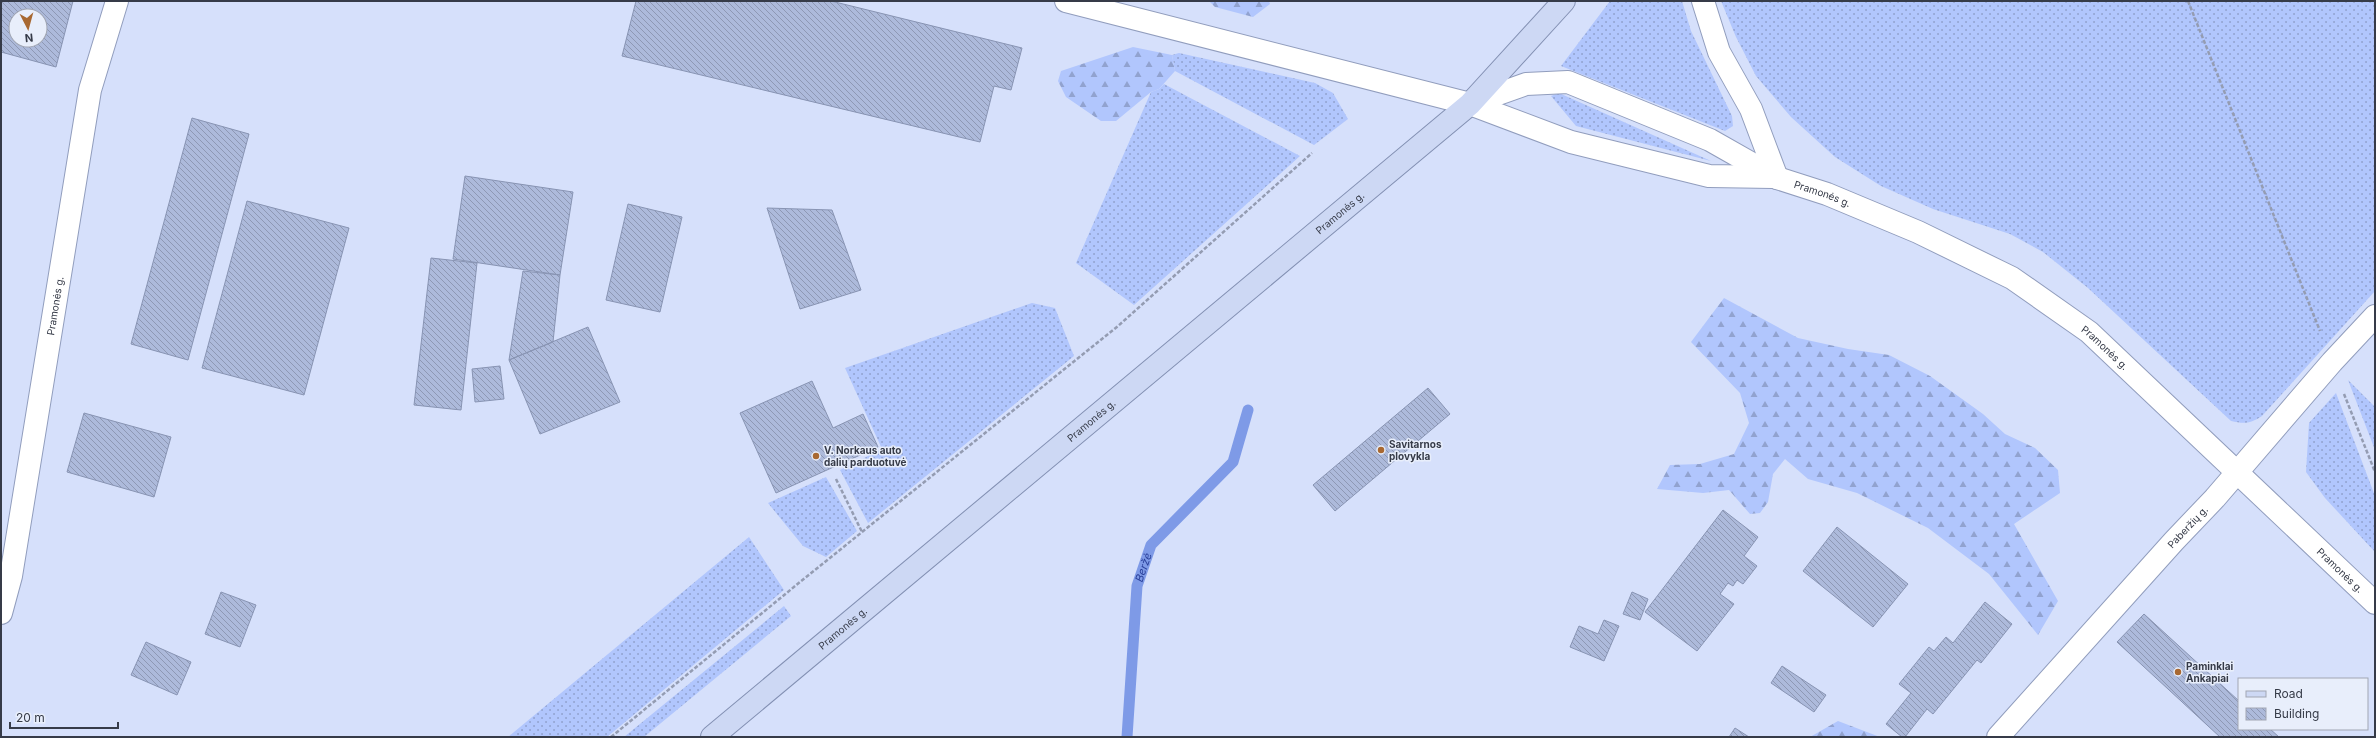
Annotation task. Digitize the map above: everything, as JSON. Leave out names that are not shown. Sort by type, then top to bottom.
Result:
[{"type":"main road","name":"Pramonės g.","points":[[712,737],[1470,104],[1564,1]]},
{"type":"street","name":"Pramonės g.","points":[[1,613],[11,576],[90,90],[117,1]]},
{"type":"street","name":"Pramonės g.","points":[[1066,1],[1470,104],[1571,142],[1701,174],[1777,178]]},
{"type":"street","points":[[1703,1],[1719,52],[1751,109],[1777,178]]},
{"type":"street","name":"Pramonės g.","points":[[1470,104],[1526,84],[1568,82],[1710,140],[1777,178],[1827,194],[1918,232],[2012,278],[2089,332],[2375,603]]},
{"type":"street","name":"Paberžių g.","points":[[1998,737],[2238,472],[2332,362],[2375,316]]},
{"type":"path","points":[[2188,1],[2375,472]]},
{"type":"path","points":[[611,737],[1118,326],[1312,153]]},
{"type":"path","points":[[836,479],[862,532]]},
{"type":"green space","points":[[1209,1],[1269,1],[1270,4],[1253,17],[1215,7]]},
{"type":"green space","points":[[1610,1],[1682,1],[1691,31],[1732,116],[1733,126],[1725,131],[1561,66]]},
{"type":"green space","points":[[1721,1],[2375,1],[2375,291],[2262,416],[2247,423],[2231,421],[2088,288],[2043,252],[2010,234],[1933,209],[1881,186],[1835,157],[1791,117],[1756,76],[1736,37]]},
{"type":"green space","points":[[1133,47],[1172,55],[1175,71],[1159,89],[1151,92],[1116,121],[1101,121],[1066,97],[1058,81],[1061,71]]},
{"type":"green space","points":[[1179,53],[1315,83],[1333,93],[1348,119],[1314,145],[1175,71],[1172,55]]},
{"type":"green space","points":[[1164,84],[1300,156],[1134,305],[1076,263],[1151,92],[1159,89]]},
{"type":"green space","points":[[1559,93],[1711,161],[1576,126],[1551,96]]},
{"type":"green space","points":[[1724,298],[1798,338],[1848,349],[1889,355],[1930,376],[1983,414],[2005,434],[2035,448],[2058,470],[2060,493],[2014,524],[2058,601],[2038,635],[1989,574],[1928,528],[1857,493],[1808,479],[1785,459],[1773,474],[1768,502],[1760,513],[1750,514],[1729,490],[1703,493],[1657,489],[1670,465],[1700,464],[1734,454],[1749,423],[1740,393],[1691,342]]},
{"type":"green space","points":[[1032,303],[1055,308],[1074,356],[868,523],[840,470],[882,449],[845,368]]},
{"type":"green space","points":[[2348,380],[2375,407],[2375,450]]},
{"type":"green space","points":[[2336,393],[2375,496],[2375,552],[2325,498],[2306,472],[2309,423]]},
{"type":"green space","points":[[826,477],[857,531],[826,557],[803,546],[768,503]]},
{"type":"green space","points":[[749,537],[784,590],[607,737],[508,737]]},
{"type":"green space","points":[[784,606],[791,616],[644,737],[624,737]]},
{"type":"green space","points":[[1838,721],[1880,737],[1810,737]]},
{"type":"building","points":[[1,1],[73,1],[56,67],[1,52]]},
{"type":"building","points":[[636,1],[831,1],[1022,48],[1011,90],[994,86],[980,142],[622,56]]},
{"type":"building","points":[[192,118],[249,134],[188,360],[131,344]]},
{"type":"building","points":[[465,176],[573,192],[560,275],[453,259]]},
{"type":"building","points":[[247,201],[349,228],[304,395],[202,368]]},
{"type":"building","points":[[628,204],[682,217],[660,312],[606,300]]},
{"type":"building","points":[[767,208],[832,210],[861,290],[800,309]]},
{"type":"building","points":[[431,258],[477,263],[461,410],[414,405]]},
{"type":"building","points":[[523,271],[560,275],[553,342],[509,360]]},
{"type":"building","points":[[588,327],[620,402],[540,434],[509,360]]},
{"type":"building","points":[[500,366],[504,399],[475,402],[472,369]]},
{"type":"building","points":[[812,381],[833,428],[863,414],[878,447],[776,493],[740,413]]},
{"type":"building","name":"Savitarnos plovykla","points":[[1428,388],[1450,414],[1335,511],[1313,485]]},
{"type":"building","points":[[84,413],[171,437],[154,497],[67,472]]},
{"type":"building","points":[[1723,510],[1758,537],[1744,556],[1757,566],[1743,584],[1737,580],[1733,586],[1728,583],[1720,594],[1734,604],[1697,651],[1645,612]]},
{"type":"building","points":[[1837,527],[1908,584],[1873,627],[1803,571]]},
{"type":"building","points":[[221,592],[256,605],[240,647],[205,634]]},
{"type":"building","points":[[1632,592],[1648,599],[1640,620],[1623,614]]},
{"type":"building","points":[[1985,602],[2012,624],[1981,663],[1977,660],[1933,714],[1927,709],[1905,737],[1902,737],[1886,724],[1911,693],[1899,684],[1929,647],[1934,651],[1946,637],[1953,643]]},
{"type":"building","name":"Paminklai Ankapiai","points":[[2144,614],[2238,700],[2238,730],[2271,730],[2279,737],[2220,737],[2117,642]]},
{"type":"building","points":[[1604,620],[1619,626],[1604,661],[1570,647],[1579,626],[1598,634]]},
{"type":"building","points":[[146,642],[191,662],[177,695],[131,675]]},
{"type":"building","points":[[1782,666],[1826,695],[1814,712],[1771,683]]},
{"type":"building","points":[[1735,728],[1749,737],[1729,737]]},
{"type":"waterway","name":"Beržė","points":[[1127,737],[1137,586],[1151,545],[1233,462],[1248,410]]},
{"type":"place","name":"Savitarnos plovykla","points":[[1381,450]]},
{"type":"place","name":"V. Norkaus auto dalių parduotuvė","points":[[816,456]]},
{"type":"place","name":"Paminklai Ankapiai","points":[[2178,672]]}]
